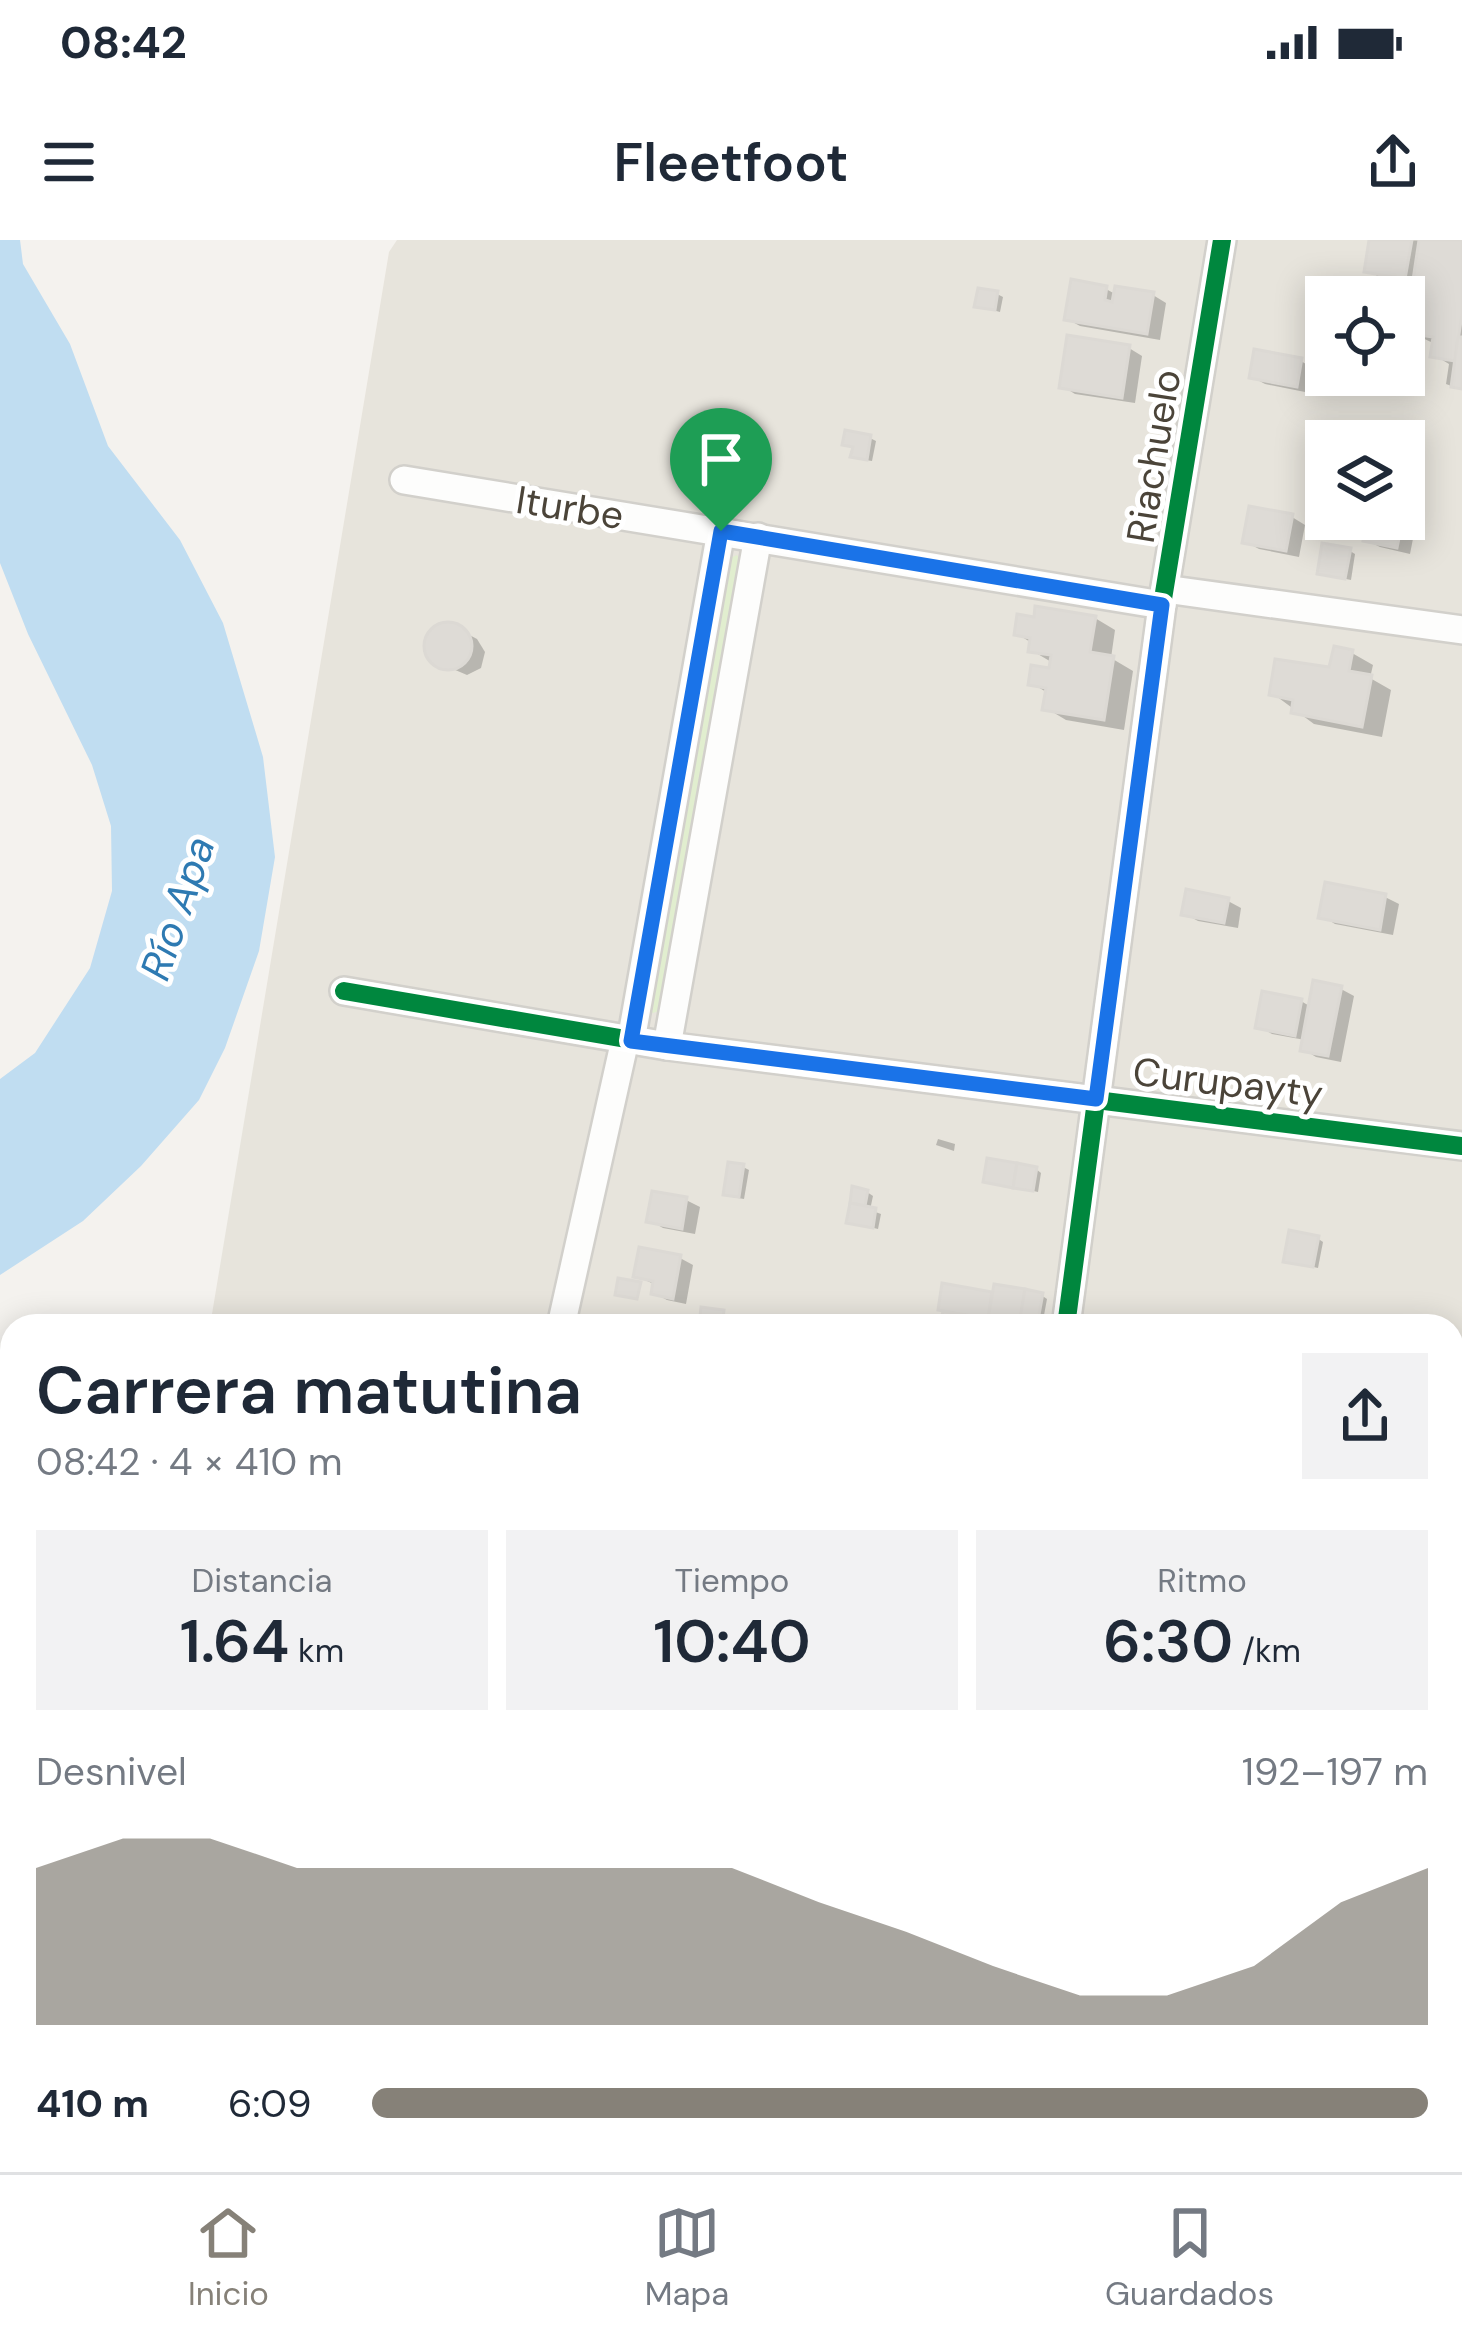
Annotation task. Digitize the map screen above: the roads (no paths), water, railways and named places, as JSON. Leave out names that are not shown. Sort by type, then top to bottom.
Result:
[{"type":"street","name":"Riachuelo","points":[[1068,1314],[1164,597],[1222,240]]},
{"type":"street","name":"Iturbe","points":[[404,480],[1164,597],[1462,630]]},
{"type":"street","points":[[564,1314],[628,1040],[721,531]]},
{"type":"street","points":[[667,1046],[758,537]]},
{"type":"street","name":"Curupayty","points":[[344,992],[667,1046],[1462,1146]]},
{"type":"water","name":"Río Apa","points":[[0,240],[20,240],[23,264],[70,344],[108,446],[180,540],[223,623],[263,757],[275,857],[259,951],[225,1048],[199,1100],[141,1166],[83,1221],[0,1275],[0,1079],[35,1053],[90,968],[112,891],[111,826],[92,765],[28,634],[0,563]]}]
